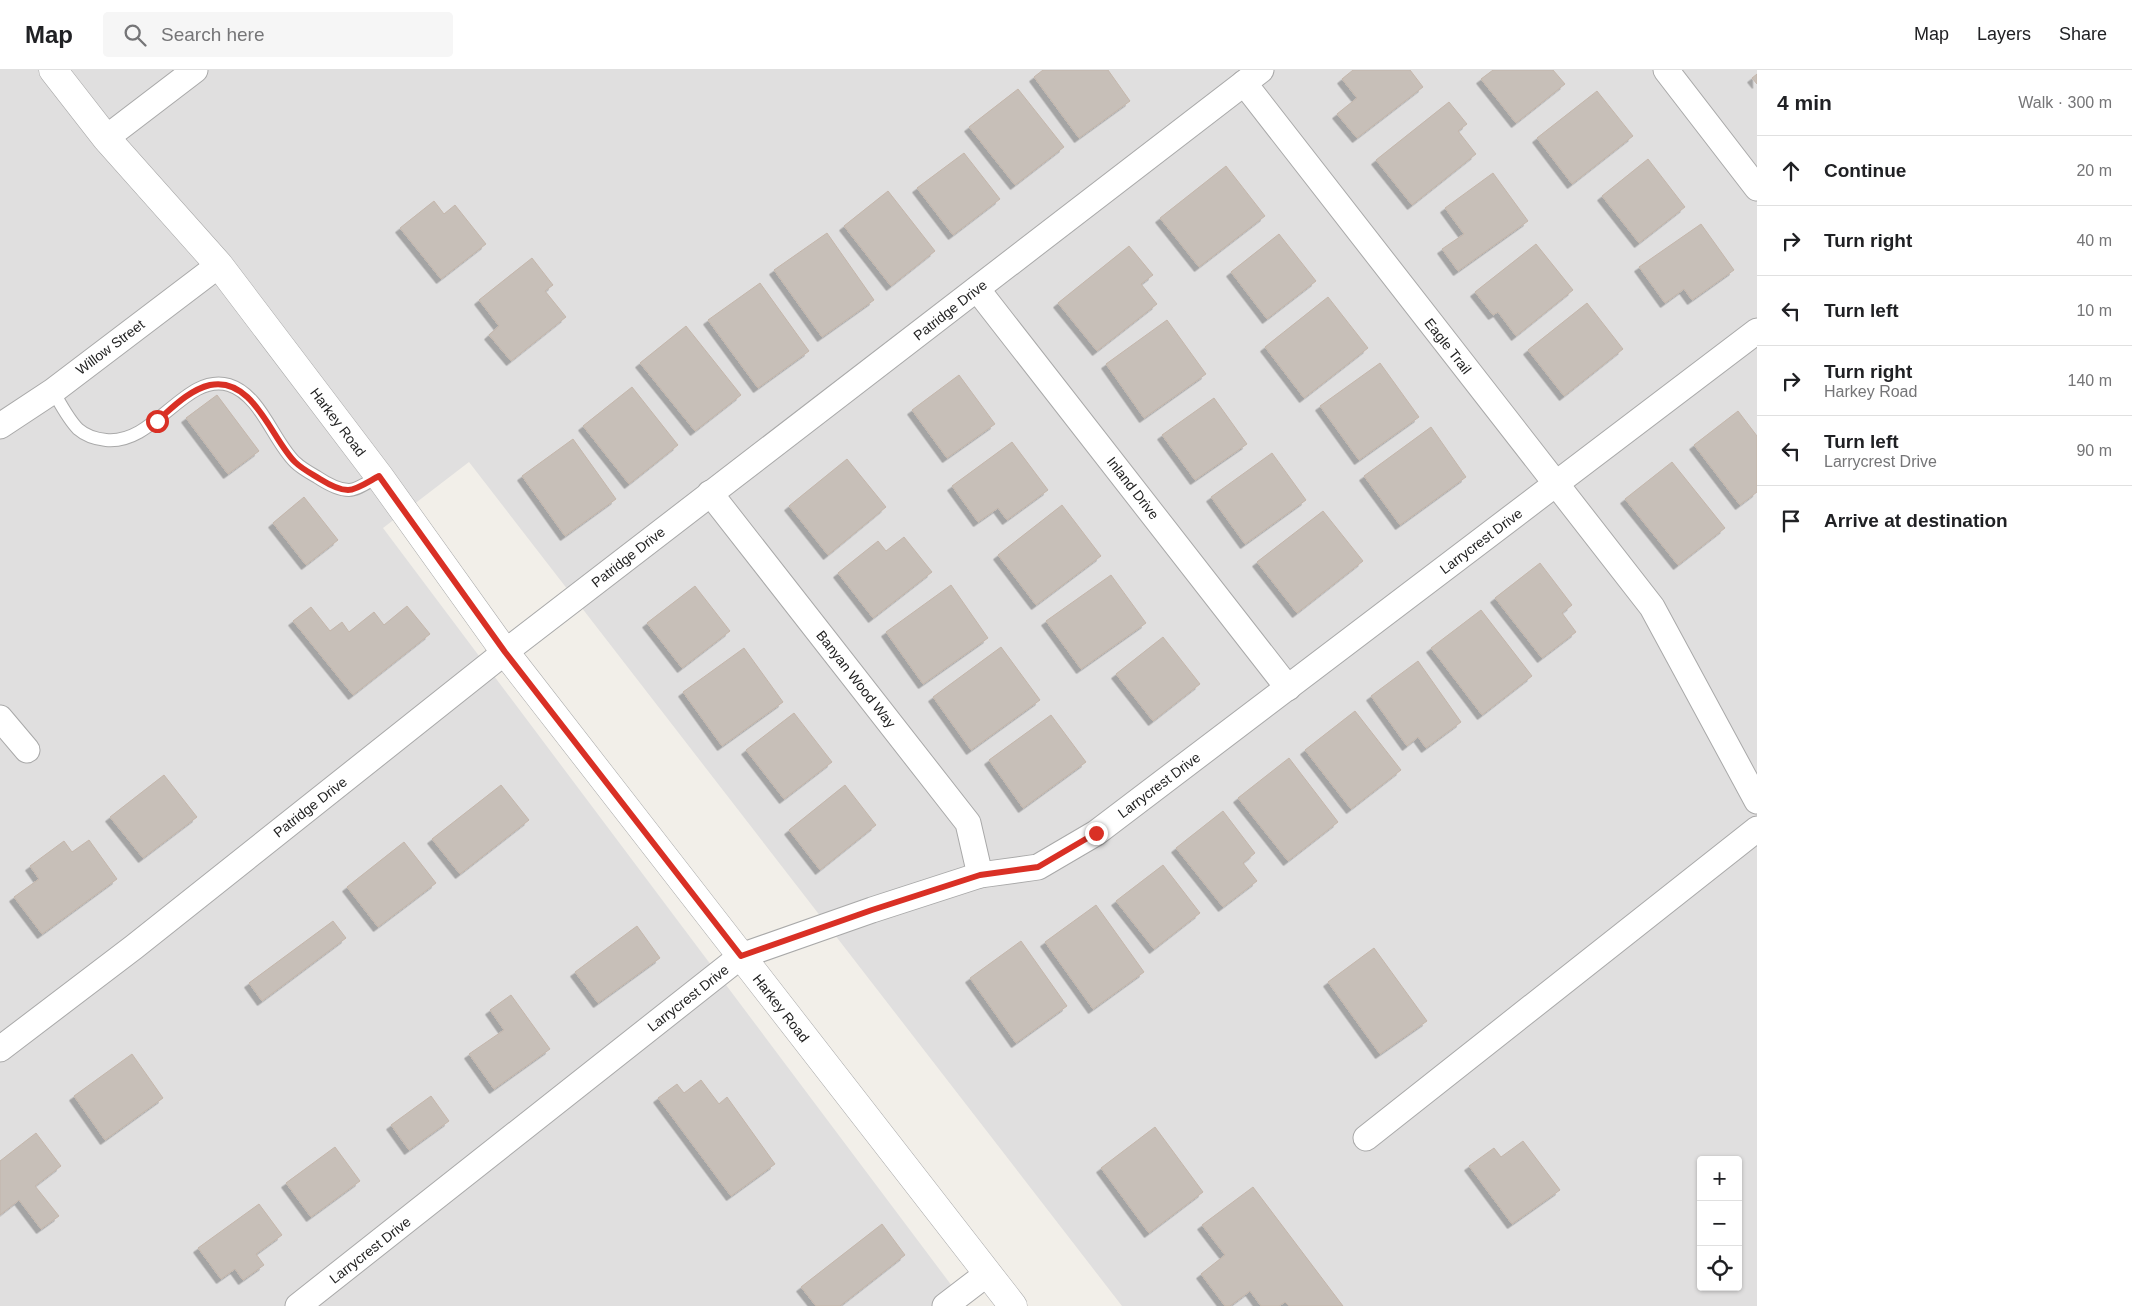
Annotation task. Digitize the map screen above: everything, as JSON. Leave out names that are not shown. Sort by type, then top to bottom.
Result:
[{"type":"street","name":"Harkey Road","points":[[53,70],[106,138],[219,265],[379,476],[505,652],[1013,1306]]},
{"type":"street","points":[[106,138],[195,70]]},
{"type":"street","points":[[1666,70],[1757,188]]},
{"type":"street","name":"Patridge Drive","points":[[0,1049],[134,947],[505,652],[1253,77]]},
{"type":"street","name":"Eagle Trail","points":[[1253,77],[1555,484],[1652,607],[1757,801]]},
{"type":"street","name":"Willow Street","points":[[0,426],[52,391],[219,265]]},
{"type":"street","name":"Inland Drive","points":[[978,288],[1288,688]]},
{"type":"street","name":"Larrycrest Drive","points":[[298,1306],[741,956],[872,910],[980,875],[1038,867],[1096,833],[1757,331]]},
{"type":"street","name":"Banyan Wood Way","points":[[710,494],[968,823],[980,875]]},
{"type":"street","points":[[0,718],[27,750]]},
{"type":"street","points":[[1366,1138],[1757,829]]},
{"type":"street","points":[[945,1306],[988,1273]]},
{"type":"lane","points":[[52,391],[76,428],[84,434],[100,440],[116,441],[130,438],[142,432],[197,390],[211,385],[228,385],[247,396],[262,414],[295,462],[322,481],[338,488],[350,490],[379,476]]},
{"type":"shaded area","points":[[0,70],[1757,70],[1757,1306],[1122,1306],[469,462],[383,528],[967,1306],[0,1306]]},
{"type":"building","points":[[1043,70],[1108,70],[1130,101],[1079,138],[1034,77]]},
{"type":"building","points":[[1353,70],[1410,70],[1423,87],[1357,138],[1337,114],[1357,98],[1342,79]]},
{"type":"building","points":[[1493,70],[1553,70],[1565,84],[1516,123],[1481,79]]},
{"type":"building","points":[[1757,74],[1757,84],[1752,78]]},
{"type":"building","points":[[1018,89],[1064,147],[1015,185],[969,127]]},
{"type":"building","points":[[1597,91],[1633,136],[1572,184],[1537,138]]},
{"type":"building","points":[[1449,102],[1467,124],[1458,131],[1476,154],[1412,205],[1376,160]]},
{"type":"building","points":[[964,153],[1000,199],[953,235],[917,188]]},
{"type":"building","points":[[1648,159],[1685,207],[1639,243],[1602,196]]},
{"type":"building","points":[[1226,166],[1265,216],[1199,267],[1160,218]]},
{"type":"building","points":[[1493,173],[1528,221],[1458,271],[1442,249],[1464,234],[1445,208]]},
{"type":"building","points":[[888,191],[935,251],[891,286],[844,226]]},
{"type":"building","points":[[434,201],[444,214],[455,205],[486,244],[441,279],[400,228]]},
{"type":"building","points":[[1701,224],[1734,270],[1692,300],[1684,289],[1665,303],[1639,267]]},
{"type":"building","points":[[827,233],[874,300],[822,337],[774,270]]},
{"type":"building","points":[[1279,234],[1316,281],[1267,319],[1231,272]]},
{"type":"building","points":[[1536,244],[1573,290],[1516,336],[1498,312],[1493,315],[1475,292]]},
{"type":"building","points":[[1129,246],[1153,275],[1141,284],[1157,304],[1097,351],[1058,303]]},
{"type":"building","points":[[532,258],[553,285],[545,291],[566,317],[511,361],[489,335],[499,326],[479,300]]},
{"type":"building","points":[[760,283],[809,351],[758,388],[708,320]]},
{"type":"building","points":[[1328,297],[1368,348],[1304,398],[1265,347]]},
{"type":"building","points":[[1587,303],[1623,349],[1564,396],[1528,350]]},
{"type":"building","points":[[1167,320],[1206,374],[1144,418],[1106,364]]},
{"type":"building","points":[[686,326],[741,395],[695,431],[640,363]]},
{"type":"building","points":[[1380,363],[1419,417],[1359,460],[1320,406]]},
{"type":"building","points":[[959,375],[995,424],[947,458],[912,410]]},
{"type":"building","points":[[632,387],[678,445],[629,484],[583,426]]},
{"type":"building","points":[[217,395],[259,451],[228,474],[186,418]]},
{"type":"building","points":[[1214,398],[1247,444],[1195,480],[1162,435]]},
{"type":"building","points":[[1738,411],[1757,436],[1757,492],[1740,505],[1694,445]]},
{"type":"building","points":[[1431,427],[1466,477],[1400,525],[1364,476]]},
{"type":"building","points":[[573,439],[616,499],[565,536],[522,476]]},
{"type":"building","points":[[1012,442],[1048,490],[1007,520],[998,508],[978,522],[952,486]]},
{"type":"building","points":[[1272,453],[1306,500],[1245,544],[1211,497]]},
{"type":"building","points":[[847,459],[886,507],[828,555],[789,506]]},
{"type":"building","points":[[1672,462],[1725,528],[1678,565],[1625,499]]},
{"type":"building","points":[[304,497],[338,540],[306,565],[273,523]]},
{"type":"building","points":[[1062,505],[1101,556],[1036,605],[998,555]]},
{"type":"building","points":[[1323,511],[1363,561],[1297,613],[1257,562]]},
{"type":"building","points":[[904,537],[932,572],[873,618],[838,573],[878,541],[886,551]]},
{"type":"building","points":[[1540,563],[1572,605],[1562,613],[1576,632],[1542,658],[1495,598]]},
{"type":"building","points":[[1111,575],[1146,623],[1081,669],[1046,621]]},
{"type":"building","points":[[951,585],[988,638],[923,684],[886,632]]},
{"type":"building","points":[[695,586],[730,631],[682,668],[647,623]]},
{"type":"building","points":[[407,606],[430,634],[353,695],[293,621],[311,607],[330,631],[342,622],[349,632],[374,612],[384,625]]},
{"type":"building","points":[[1481,610],[1532,676],[1482,715],[1431,648]]},
{"type":"building","points":[[1163,637],[1200,684],[1153,721],[1116,674]]},
{"type":"building","points":[[1001,647],[1040,700],[971,750],[933,697]]},
{"type":"building","points":[[744,648],[783,702],[722,746],[683,692]]},
{"type":"building","points":[[1418,661],[1461,722],[1426,748],[1418,737],[1407,746],[1371,696]]},
{"type":"building","points":[[1355,711],[1401,770],[1351,809],[1305,750]]},
{"type":"building","points":[[794,713],[832,762],[784,799],[746,750]]},
{"type":"building","points":[[1051,715],[1086,762],[1023,808],[989,760]]},
{"type":"building","points":[[1289,758],[1338,822],[1288,861],[1238,798]]},
{"type":"building","points":[[164,775],[197,817],[143,858],[110,817]]},
{"type":"building","points":[[501,785],[529,820],[460,874],[432,839]]},
{"type":"building","points":[[845,785],[876,825],[820,870],[789,830]]},
{"type":"building","points":[[1223,811],[1255,853],[1243,863],[1257,881],[1223,907],[1176,848]]},
{"type":"building","points":[[89,840],[117,879],[42,934],[14,897],[39,879],[30,866],[64,841],[72,852]]},
{"type":"building","points":[[404,842],[436,883],[378,927],[347,887]]},
{"type":"building","points":[[1163,865],[1200,913],[1154,949],[1116,901]]},
{"type":"building","points":[[1096,905],[1144,972],[1093,1009],[1045,942]]},
{"type":"building","points":[[333,921],[346,938],[262,1001],[249,983]]},
{"type":"building","points":[[637,926],[660,958],[598,1003],[575,972]]},
{"type":"building","points":[[1021,941],[1067,1006],[1016,1043],[970,978]]},
{"type":"building","points":[[1374,948],[1427,1021],[1380,1054],[1328,982]]},
{"type":"building","points":[[511,995],[550,1049],[494,1089],[469,1054],[504,1030],[490,1010]]},
{"type":"building","points":[[132,1054],[163,1098],[105,1140],[74,1096]]},
{"type":"building","points":[[701,1080],[719,1104],[727,1097],[775,1164],[731,1196],[658,1098],[677,1084],[684,1093]]},
{"type":"building","points":[[431,1096],[449,1121],[409,1150],[391,1125]]},
{"type":"building","points":[[1155,1127],[1203,1192],[1149,1233],[1101,1168]]},
{"type":"building","points":[[36,1133],[61,1166],[35,1186],[59,1216],[41,1229],[19,1200],[0,1215],[0,1161]]},
{"type":"building","points":[[1523,1141],[1560,1190],[1512,1224],[1469,1166],[1494,1148],[1501,1157]]},
{"type":"building","points":[[335,1147],[360,1181],[311,1217],[286,1183]]},
{"type":"building","points":[[1253,1187],[1343,1306],[1289,1306],[1285,1302],[1279,1306],[1261,1306],[1250,1291],[1230,1306],[1225,1306],[1201,1274],[1225,1255],[1202,1225]]},
{"type":"building","points":[[259,1204],[282,1235],[256,1254],[264,1265],[243,1280],[235,1269],[221,1279],[198,1248]]},
{"type":"building","points":[[882,1224],[905,1255],[840,1306],[816,1306],[801,1287]]},
{"type":"route","points":[[157,421],[181,400],[197,390],[211,385],[228,385],[247,396],[262,414],[295,462],[322,481],[338,488],[350,490],[379,476],[505,652],[741,956],[872,910],[980,875],[1038,867],[1096,833]]}]
